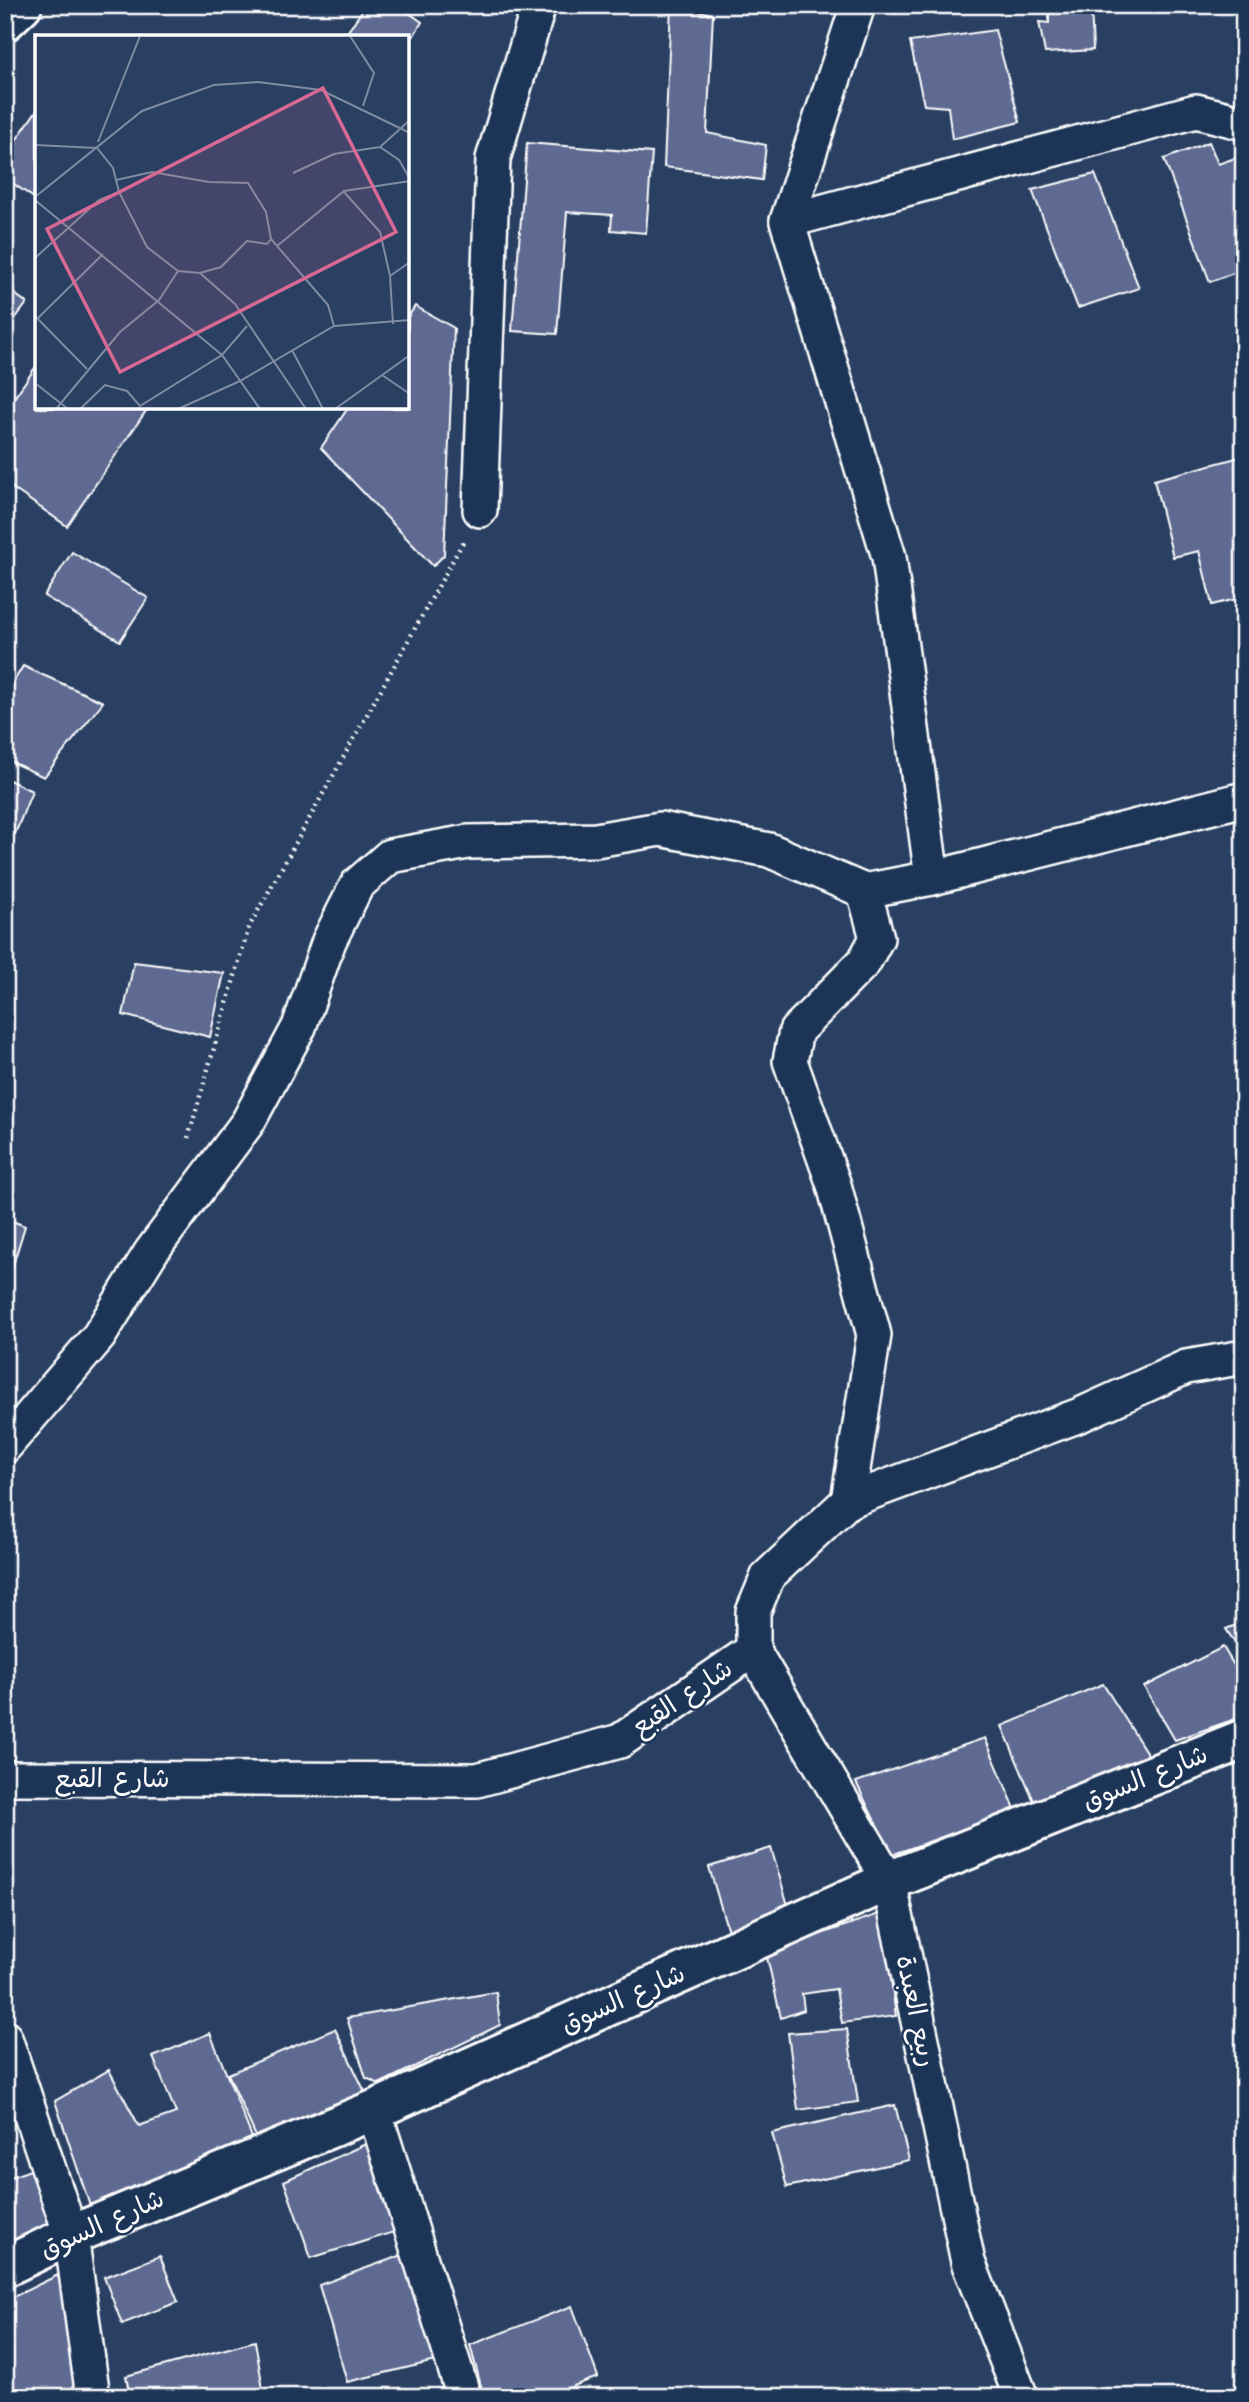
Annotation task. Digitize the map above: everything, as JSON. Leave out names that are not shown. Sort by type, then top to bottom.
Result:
[{"type":"street","points":[[5,21],[22,5]]},
{"type":"street","points":[[480,510],[493,159],[539,5]]},
{"type":"street","points":[[859,5],[787,221],[889,557],[932,878]]},
{"type":"street","points":[[787,221],[1195,111],[1244,123]]},
{"type":"street","points":[[5,1446],[99,1336],[151,1252],[248,1122],[299,1027],[329,942],[357,886],[390,856],[468,842],[596,840],[660,829],[769,850],[864,891],[932,878],[1244,799]]},
{"type":"street","points":[[848,1501],[874,1335],[834,1185],[790,1061],[796,1031],[864,962],[877,939],[864,891]]},
{"type":"street","name":"شارع القبع","points":[[5,1778],[477,1780],[620,1741],[753,1650],[753,1612],[768,1576],[848,1501],[1080,1415],[1186,1367],[1244,1357]]},
{"type":"street","name":"ربيع العبدة","points":[[753,1650],[888,1881],[968,2262],[1021,2397]]},
{"type":"street","name":"شارع السوق","points":[[5,2267],[72,2235],[373,2110],[888,1881],[1244,1739]]},
{"type":"street","points":[[5,2038],[72,2235],[93,2397]]},
{"type":"street","points":[[373,2110],[464,2397]]},
{"type":"path","points":[[184,1151],[249,927],[480,510]]},
{"type":"building","points":[[366,5],[398,5],[422,22],[410,42],[410,35],[345,35]]},
{"type":"building","points":[[671,5],[713,14],[707,133],[766,145],[762,180],[664,167]]},
{"type":"building","points":[[1049,5],[1091,5],[1093,50],[1045,53],[1039,22],[1049,23]]},
{"type":"building","points":[[995,30],[1020,122],[952,139],[948,107],[924,105],[910,42]]},
{"type":"building","points":[[35,113],[35,199],[5,178],[5,156]]},
{"type":"building","points":[[1209,142],[1218,164],[1238,157],[1244,171],[1244,269],[1210,282],[1164,159]]},
{"type":"building","points":[[527,143],[652,153],[646,233],[611,230],[612,215],[567,212],[557,334],[512,331]]},
{"type":"building","points":[[1095,174],[1139,288],[1078,308],[1032,190]]},
{"type":"building","points":[[5,287],[27,303],[5,332]]},
{"type":"building","points":[[415,306],[454,328],[444,555],[433,566],[321,448],[347,410],[410,410],[410,314]]},
{"type":"building","points":[[35,368],[35,410],[147,410],[67,526],[5,483],[5,411]]},
{"type":"building","points":[[1244,456],[1244,597],[1212,605],[1199,551],[1173,557],[1154,480]]},
{"type":"building","points":[[72,552],[148,598],[120,641],[44,596]]},
{"type":"building","points":[[23,666],[103,702],[44,777],[5,759],[5,696]]},
{"type":"building","points":[[5,778],[32,791],[15,834],[5,829]]},
{"type":"building","points":[[134,962],[224,973],[210,1037],[123,1015]]},
{"type":"building","points":[[5,1218],[25,1226],[12,1268],[5,1266]]},
{"type":"building","points":[[1244,1622],[1244,1657],[1226,1629]]},
{"type":"building","points":[[1223,1647],[1244,1682],[1244,1716],[1175,1740],[1144,1687]]},
{"type":"building","points":[[1103,1684],[1150,1758],[1036,1806],[1002,1726]]},
{"type":"building","points":[[985,1738],[1016,1811],[891,1855],[856,1782]]},
{"type":"building","points":[[771,1848],[790,1912],[728,1931],[709,1867]]},
{"type":"building","points":[[882,1913],[896,2016],[842,2023],[836,1989],[802,1994],[804,2010],[781,2018],[766,1953]]},
{"type":"building","points":[[496,1992],[500,2025],[379,2084],[366,2078],[347,2018]]},
{"type":"building","points":[[335,2029],[367,2096],[260,2146],[228,2074]]},
{"type":"building","points":[[847,2029],[858,2102],[798,2110],[788,2033]]},
{"type":"building","points":[[210,2033],[259,2155],[94,2218],[55,2101],[109,2070],[139,2126],[176,2113],[153,2057]]},
{"type":"building","points":[[895,2105],[909,2160],[787,2187],[772,2133]]},
{"type":"building","points":[[368,2143],[394,2232],[311,2258],[284,2181]]},
{"type":"building","points":[[36,2168],[54,2227],[5,2246],[5,2179]]},
{"type":"building","points":[[405,2254],[435,2361],[347,2382],[319,2285]]},
{"type":"building","points":[[160,2256],[178,2302],[122,2324],[104,2277]]},
{"type":"building","points":[[58,2275],[84,2390],[67,2397],[5,2397],[5,2301]]},
{"type":"building","points":[[572,2306],[598,2377],[544,2397],[484,2397],[470,2345]]},
{"type":"building","points":[[255,2341],[263,2389],[230,2397],[130,2397],[126,2376]]}]
